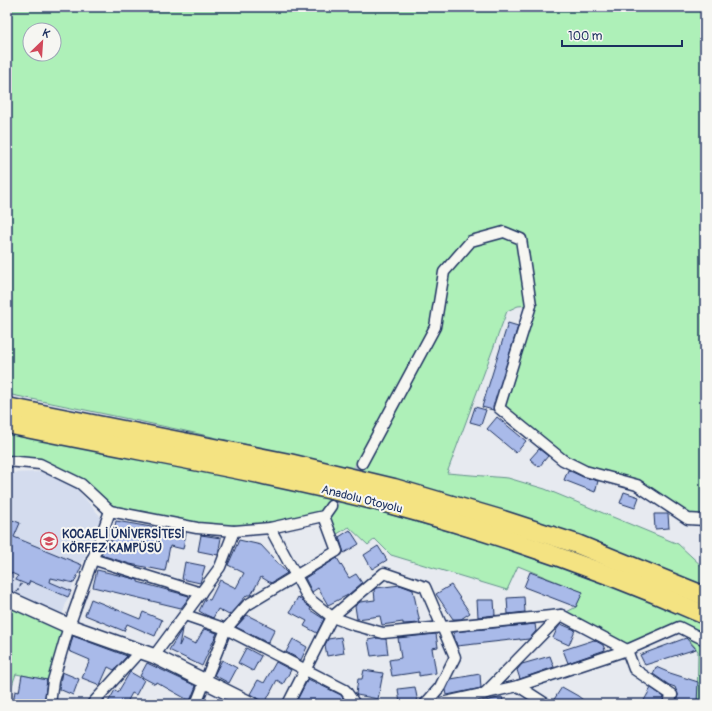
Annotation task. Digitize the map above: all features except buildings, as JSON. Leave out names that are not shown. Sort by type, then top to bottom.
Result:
[{"type":"highway","name":"Anadolu Otoyolu","points":[[7,407],[290,463],[394,488],[503,520],[577,544],[705,596]]},
{"type":"highway","name":"Anadolu Otoyolu","points":[[7,424],[283,480],[389,504],[577,562],[705,614]]},
{"type":"main road","points":[[11,597],[69,626],[141,650],[250,704]]},
{"type":"street","points":[[362,463],[435,327],[444,272],[471,241],[504,232],[520,238],[531,305],[499,408],[563,460],[585,471],[637,485],[688,519],[705,520]]},
{"type":"street","points":[[7,461],[40,464],[81,484],[110,510],[198,528],[234,531],[270,528],[324,516],[331,506]]},
{"type":"street","points":[[50,704],[53,681],[69,626],[110,510]]},
{"type":"street","points":[[196,704],[226,629],[247,605],[295,575],[338,551],[324,516]]},
{"type":"street","points":[[270,528],[308,598],[332,617],[384,633],[561,615],[628,650],[634,669],[672,695],[668,704]]},
{"type":"street","points":[[154,656],[220,567],[234,531]]},
{"type":"street","points":[[92,559],[201,593]]},
{"type":"street","points":[[288,704],[332,617],[384,573],[426,587],[455,657],[440,687],[425,704]]},
{"type":"street","points":[[185,615],[226,629],[345,690],[355,704]]},
{"type":"street","points":[[484,694],[561,615]]},
{"type":"street","points":[[437,704],[518,686],[628,650],[679,627],[705,640]]},
{"type":"street","points":[[92,704],[141,650]]},
{"type":"street","points":[[518,686],[546,704]]},
{"type":"path","points":[[11,597],[22,583]]},
{"type":"shaded area","name":"KOCAELİ ÜNİVERSİTESİ KÖRFEZ KAMPÜSÜ","points":[[42,472],[75,487],[101,517],[68,597],[60,622],[7,598],[7,473]]},
{"type":"green space","points":[[7,7],[705,7],[705,520],[688,519],[637,485],[585,471],[499,408],[530,305],[518,306],[507,311],[447,473],[508,478],[545,489],[678,544],[705,569],[705,586],[555,527],[443,493],[319,461],[7,394]]},
{"type":"green space","points":[[7,431],[337,499],[482,541],[585,574],[705,623],[705,704],[697,704],[698,651],[679,627],[627,650],[561,615],[576,607],[582,592],[518,566],[507,590],[391,555],[375,539],[368,545],[349,527],[332,537],[323,516],[234,531],[110,511],[81,484],[40,464],[7,461]]},
{"type":"green space","points":[[7,598],[69,626],[53,681],[16,674],[7,699]]},
{"type":"tunnel","points":[[331,506],[362,463]]},
{"type":"place","name":"KOCAELİ ÜNİVERSİTESİ KÖRFEZ KAMPÜSÜ","points":[[49,541]]}]
